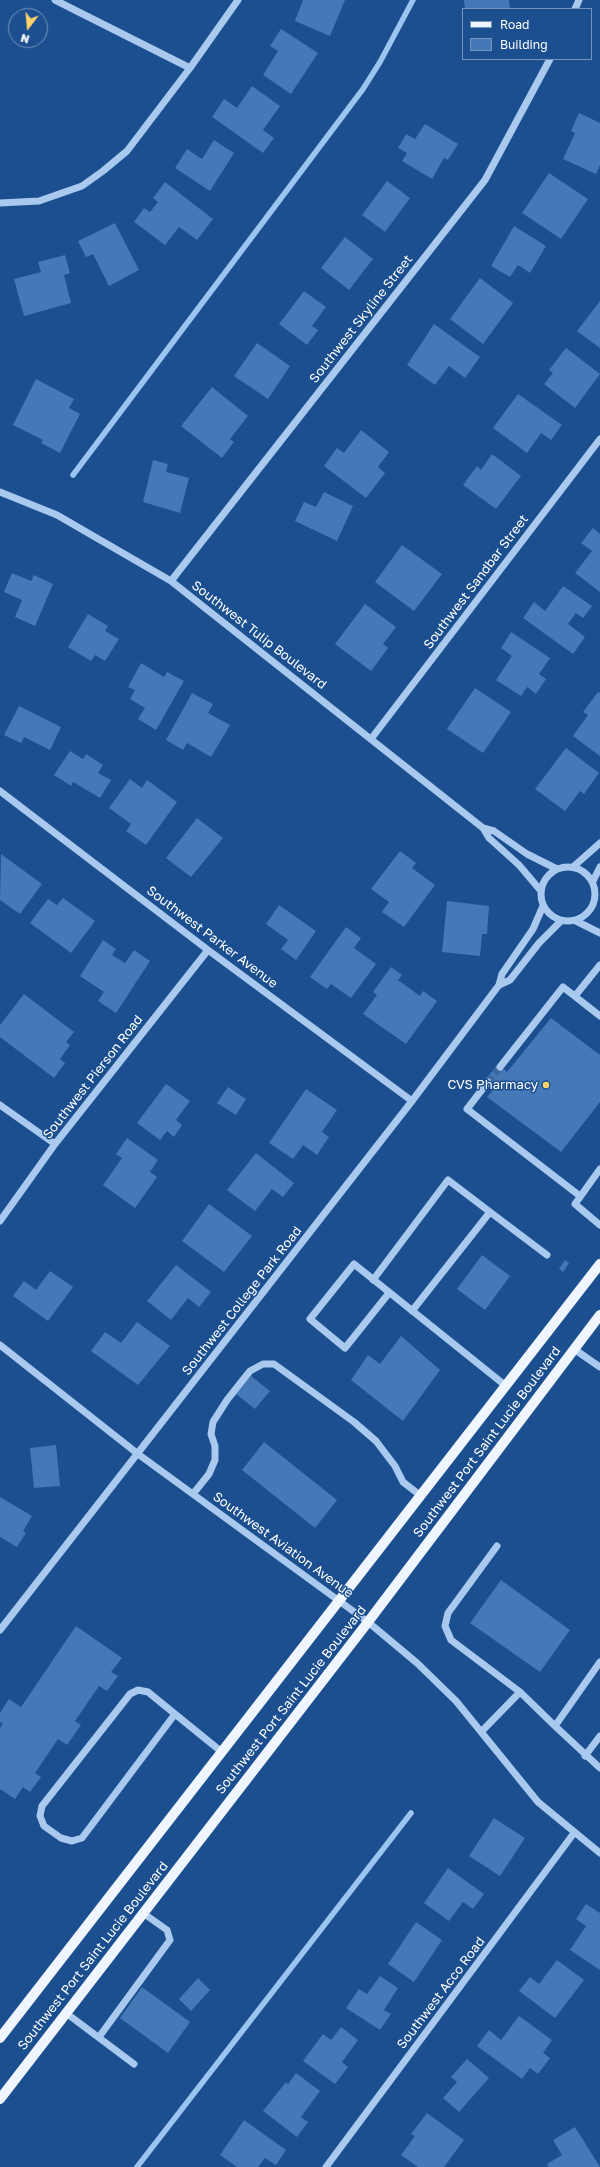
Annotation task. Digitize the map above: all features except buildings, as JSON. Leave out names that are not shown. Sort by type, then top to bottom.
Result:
[{"type":"main road","name":"Southwest Port Saint Lucie Boulevard","points":[[0,2038],[600,1264]]},
{"type":"main road","name":"Southwest Port Saint Lucie Boulevard","points":[[0,2099],[368,1622],[600,1315]]},
{"type":"street","points":[[54,0],[190,68]]},
{"type":"street","points":[[0,203],[39,202],[82,186],[127,151],[190,68],[238,0]]},
{"type":"street","name":"Southwest Skyline Street","points":[[171,581],[485,180],[549,60]]},
{"type":"street","name":"Southwest Sandbar Street","points":[[371,739],[600,439]]},
{"type":"street","name":"Southwest Tulip Boulevard","points":[[0,492],[57,515],[171,581],[483,828],[489,838],[519,865],[540,890]]},
{"type":"street","name":"Southwest Parker Avenue","points":[[0,791],[208,950],[412,1101]]},
{"type":"street","name":"Southwest Tulip Boulevard","points":[[483,828],[494,831],[527,854],[557,869]]},
{"type":"street","points":[[600,843],[573,867],[557,869],[548,876],[540,890],[543,906],[553,917],[561,921],[576,921],[600,933]]},
{"type":"street","points":[[573,867],[588,875],[593,881],[598,900],[589,911],[576,921]]},
{"type":"street","points":[[593,881],[600,867]]},
{"type":"street","name":"Southwest College Park Road","points":[[0,1630],[412,1101],[499,985],[502,974],[533,928],[543,906]]},
{"type":"street","name":"Southwest College Park Road","points":[[499,985],[510,980],[539,942],[561,921]]},
{"type":"street","name":"Southwest Pierson Road","points":[[0,1221],[55,1144],[208,950]]},
{"type":"street","points":[[575,996],[600,966]]},
{"type":"street","points":[[500,1067],[563,987],[600,1016]]},
{"type":"street","points":[[488,1082],[467,1109],[580,1196]]},
{"type":"street","points":[[0,1105],[55,1144]]},
{"type":"street","points":[[600,1169],[575,1204],[600,1225]]},
{"type":"street","points":[[373,1280],[448,1180],[548,1255]]},
{"type":"street","points":[[412,1311],[490,1212]]},
{"type":"street","points":[[389,1293],[345,1348],[310,1319],[354,1264],[506,1386]]},
{"type":"street","name":"Southwest Aviation Avenue","points":[[0,1345],[138,1454],[368,1622],[417,1663],[456,1701],[482,1731],[538,1802],[600,1854]]},
{"type":"street","points":[[574,1349],[600,1367]]},
{"type":"street","points":[[193,1494],[209,1474],[215,1460],[215,1446],[212,1434],[213,1422],[227,1400],[250,1371],[263,1364],[274,1364],[354,1422],[376,1441],[395,1466],[403,1482],[421,1496]]},
{"type":"street","points":[[497,1546],[448,1613],[445,1626],[451,1640],[520,1692],[585,1756],[600,1768]]},
{"type":"street","points":[[555,1726],[600,1662]]},
{"type":"street","points":[[175,1714],[82,1838],[72,1841],[61,1838],[44,1826],[40,1816],[42,1806],[130,1694],[138,1690],[148,1692],[222,1752]]},
{"type":"street","points":[[482,1731],[520,1692]]},
{"type":"street","points":[[585,1756],[600,1736]]},
{"type":"street","name":"Southwest Acco Road","points":[[326,2167],[574,1833]]},
{"type":"street","points":[[99,2037],[170,1940],[167,1930],[144,1913]]},
{"type":"street","points":[[66,2013],[134,2064]]},
{"type":"waterway","points":[[73,475],[363,89],[380,62],[413,0]]},
{"type":"waterway","points":[[137,2167],[411,1813]]},
{"type":"tunnel","points":[[488,1082],[500,1067]]},
{"type":"place","name":"CVS Pharmacy","points":[[546,1085]]}]
